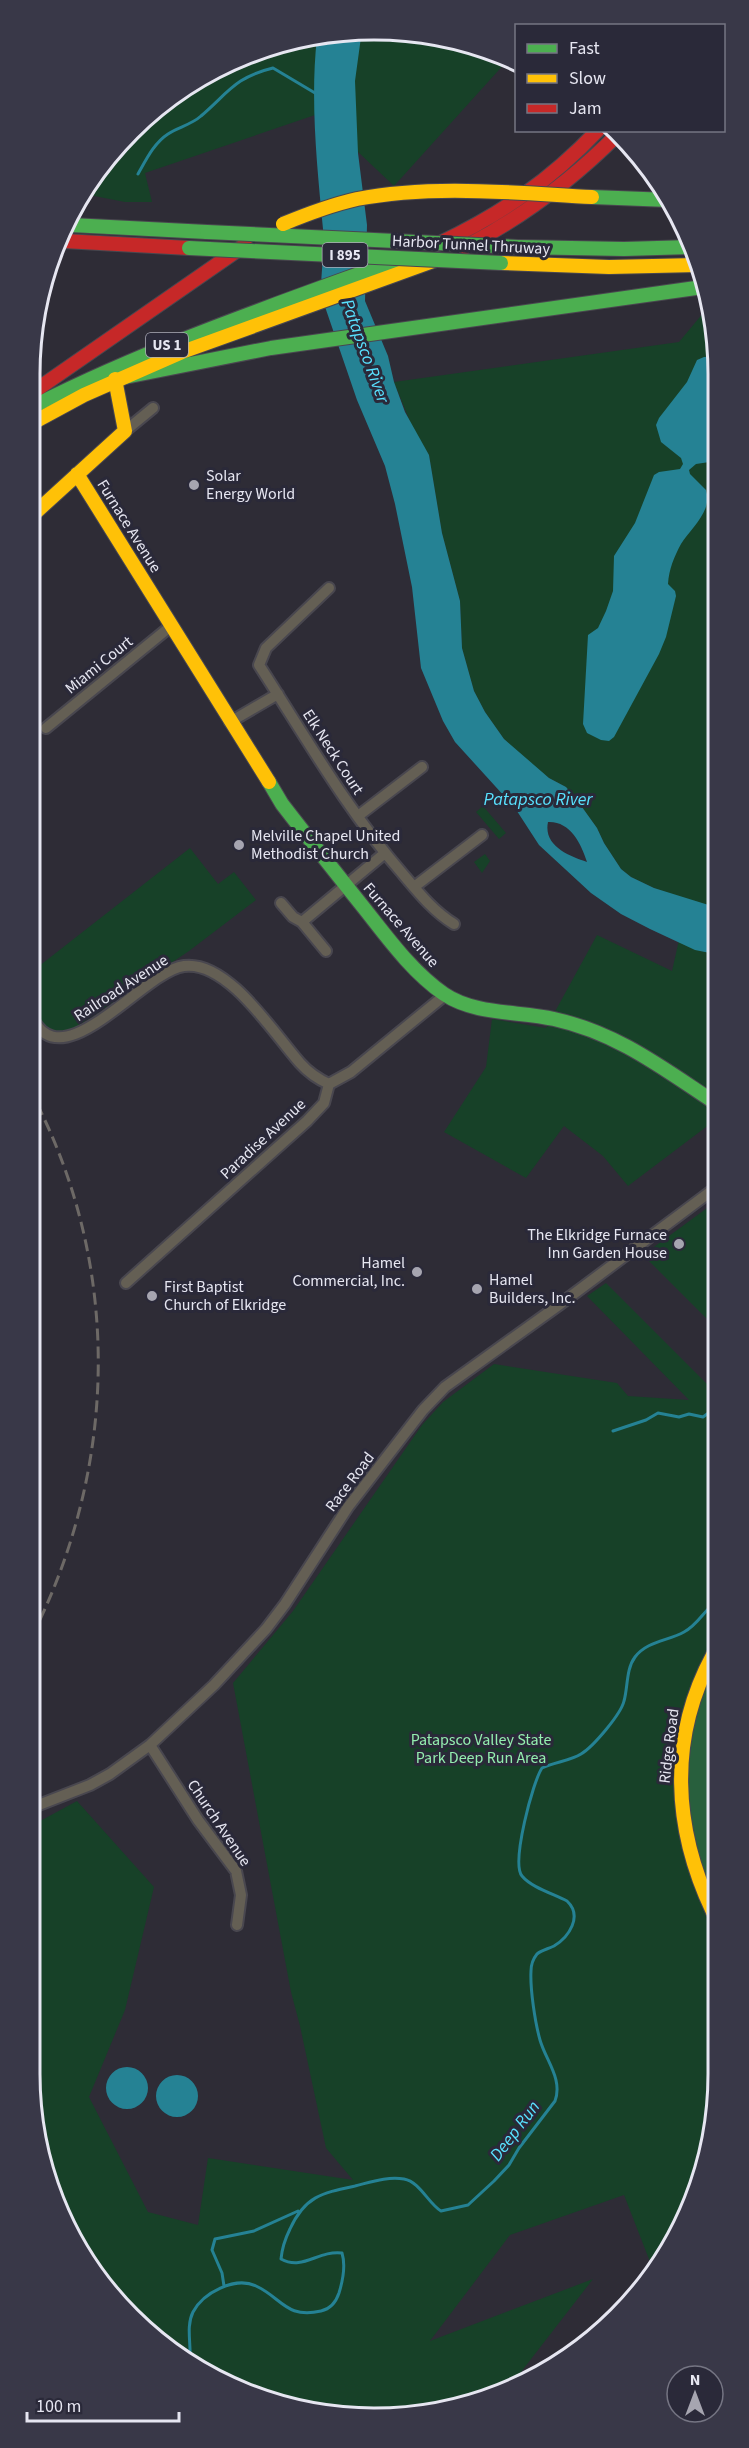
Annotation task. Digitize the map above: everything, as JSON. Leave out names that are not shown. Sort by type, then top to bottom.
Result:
[{"type":"main road","name":"US 1","points":[[429,256],[536,190],[573,159],[596,132]]},
{"type":"main road","name":"US 1","points":[[40,403],[120,364],[477,241],[530,210],[581,170],[612,139]]},
{"type":"main road","points":[[40,387],[252,240],[300,216],[345,202],[401,193],[435,191],[659,200]]},
{"type":"main road","name":"Harbor Tunnel Thruway","points":[[76,225],[518,247],[624,249],[683,247]]},
{"type":"main road","name":"Harbor Tunnel Thruway","points":[[69,241],[501,263],[609,267],[690,265]]},
{"type":"main road","points":[[40,508],[125,431],[115,379],[231,355],[697,287]]},
{"type":"main road","name":"US 1","points":[[40,419],[115,379],[304,301]]},
{"type":"main road","name":"Furnace Avenue","points":[[77,474],[289,813],[411,964],[445,995],[481,1010],[554,1019],[600,1032],[632,1048],[708,1098]]},
{"type":"main road","name":"Ridge Road","points":[[708,1664],[690,1703],[680,1780],[683,1819],[691,1856],[708,1902]]},
{"type":"street","points":[[125,431],[153,408]]},
{"type":"street","name":"Elk Neck Court","points":[[329,588],[266,648],[259,665],[358,816],[385,853],[437,914],[454,924]]},
{"type":"street","name":"Miami Court","points":[[46,728],[171,626]]},
{"type":"street","points":[[230,722],[278,694]]},
{"type":"street","points":[[358,816],[422,767]]},
{"type":"street","points":[[414,887],[482,835]]},
{"type":"street","points":[[302,922],[385,853]]},
{"type":"street","points":[[281,903],[293,917],[302,922],[326,951]]},
{"type":"street","name":"Railroad Avenue","points":[[40,1030],[49,1037],[66,1039],[76,1035],[167,973],[185,965],[195,966],[215,975],[242,994],[300,1064],[329,1084]]},
{"type":"street","points":[[329,1084],[351,1072],[445,995]]},
{"type":"street","name":"Paradise Avenue","points":[[126,1283],[307,1121],[324,1103],[329,1084]]},
{"type":"street","name":"Race Road","points":[[40,1804],[90,1785],[110,1774],[150,1745],[214,1685],[266,1629],[295,1592],[348,1506],[436,1395],[708,1193]]},
{"type":"street","name":"Church Avenue","points":[[150,1745],[198,1820],[236,1871],[241,1895],[237,1925]]},
{"type":"green space","points":[[374,40],[440,47],[482,58],[502,66],[394,186],[318,114],[145,173],[152,202],[125,202],[93,196],[123,154],[138,138],[171,110],[208,85],[267,58],[331,43]]},
{"type":"green space","points":[[703,313],[708,353],[708,1126],[628,1186],[603,1156],[564,1126],[526,1178],[444,1132],[486,1067],[492,1019],[546,1028],[597,935],[672,971],[688,900],[654,888],[631,877],[621,869],[597,828],[566,787],[549,778],[523,757],[504,739],[485,712],[474,691],[462,648],[460,601],[442,533],[429,455],[413,429],[394,382],[679,342]]},
{"type":"green space","points":[[483,806],[506,833],[499,839],[476,812]]},
{"type":"green space","points":[[190,848],[218,884],[234,872],[256,900],[189,951],[68,1031],[56,1031],[40,1020],[40,965]]},
{"type":"green space","points":[[485,854],[490,861],[482,873],[474,862]]},
{"type":"green space","points":[[708,1207],[708,1320],[643,1255]]},
{"type":"green space","name":"Patapsco Valley State Park Deep Run Area","points":[[606,1283],[708,1385],[708,2095],[697,2160],[674,2221],[650,2262],[624,2195],[510,2235],[430,2341],[593,2279],[519,2374],[482,2390],[418,2405],[353,2407],[288,2396],[247,2382],[207,2363],[154,2325],[123,2294],[97,2259],[66,2201],[47,2139],[41,2095],[40,1821],[77,1801],[154,1887],[125,2010],[89,2097],[148,2212],[198,2225],[208,2158],[353,2180],[326,2148],[291,1992],[233,1683],[293,1611],[422,1425],[443,1402],[494,1364],[617,1383],[628,1396],[689,1400],[587,1296]]},
{"type":"green space","points":[[708,1673],[708,1892],[685,1817],[688,1728]]},
{"type":"water","name":"Patapsco River","points":[[361,41],[355,81],[358,153],[367,225],[365,301],[388,356],[394,382],[405,412],[429,455],[442,533],[460,601],[462,648],[474,691],[485,712],[504,739],[549,778],[566,787],[577,800],[597,828],[621,869],[631,877],[654,888],[708,905],[708,953],[695,950],[650,929],[621,914],[591,893],[539,845],[515,808],[455,742],[443,721],[421,668],[412,587],[385,466],[357,400],[322,298],[324,238],[315,133],[316,46]],"holes":[[[548,822],[563,825],[574,834],[587,862],[565,853],[549,838]]]},
{"type":"water","points":[[708,357],[708,462],[696,464],[689,470],[690,474],[706,490],[706,505],[700,519],[681,544],[672,563],[668,584],[675,591],[676,596],[666,637],[659,654],[614,737],[609,741],[601,740],[587,733],[583,724],[588,635],[598,628],[606,611],[613,591],[614,556],[635,523],[654,475],[680,469],[683,464],[681,458],[661,442],[656,425],[687,382],[697,360]]},
{"type":"water","points":[[127,2067],[142,2073],[148,2088],[142,2103],[127,2109],[112,2103],[106,2088],[112,2073]]},
{"type":"water","points":[[177,2075],[192,2081],[198,2096],[192,2111],[177,2117],[162,2111],[156,2096],[162,2081]]},
{"type":"waterway","points":[[138,174],[151,152],[163,138],[197,119],[233,87],[250,76],[273,68],[315,93]]},
{"type":"waterway","points":[[613,1431],[646,1420],[658,1413],[679,1417],[689,1414],[703,1417],[708,1413]]},
{"type":"waterway","name":"Deep Run","points":[[190,2352],[189,2329],[193,2312],[204,2299],[220,2288],[248,2283],[265,2291],[292,2310],[300,2312],[321,2311],[334,2302],[343,2278],[342,2253],[325,2254],[296,2263],[281,2259],[290,2229],[308,2203],[333,2191],[398,2178],[415,2184],[441,2211],[468,2205],[509,2165],[519,2148],[555,2101],[557,2085],[536,2024],[531,1969],[537,1954],[560,1942],[569,1932],[574,1913],[567,1901],[531,1884],[522,1876],[519,1868],[524,1822],[538,1776],[542,1768],[581,1754],[606,1730],[622,1707],[630,1667],[640,1652],[652,1644],[688,1629],[708,1610]]},
{"type":"waterway","points":[[224,2286],[222,2273],[212,2250],[215,2239],[254,2231],[298,2211]]},
{"type":"railway","points":[[40,1111],[63,1163],[83,1230],[95,1298],[98,1367],[94,1436],[81,1504],[60,1571],[40,1617]]},
{"type":"traffic: fast","points":[[592,197],[659,200]]},
{"type":"traffic: fast","points":[[76,225],[207,232]]},
{"type":"traffic: fast","points":[[207,232],[518,247]]},
{"type":"traffic: fast","points":[[518,247],[624,249],[683,247]]},
{"type":"traffic: fast","points":[[189,248],[501,263]]},
{"type":"traffic: fast","points":[[40,403],[170,345],[400,259]]},
{"type":"traffic: fast","points":[[115,379],[271,348],[697,288]]},
{"type":"traffic: fast","points":[[269,782],[282,804],[391,942],[421,975],[444,994],[469,1006],[540,1016],[598,1033],[657,1064],[708,1098]]},
{"type":"traffic: slow","points":[[283,224],[338,204],[386,194],[474,191],[592,197]]},
{"type":"traffic: slow","points":[[40,419],[84,395],[182,352],[436,260]]},
{"type":"traffic: slow","points":[[501,263],[609,267],[690,265]]},
{"type":"traffic: slow","points":[[40,508],[125,431],[115,379]]},
{"type":"traffic: slow","points":[[77,474],[269,782]]},
{"type":"traffic: slow","points":[[708,1665],[698,1686],[688,1718],[681,1783],[690,1848],[708,1900]]},
{"type":"traffic: jam","points":[[438,244],[483,221],[524,195],[562,165],[596,132]]},
{"type":"traffic: jam","points":[[465,247],[527,210],[565,182],[612,139]]},
{"type":"traffic: jam","points":[[69,241],[189,248]]},
{"type":"traffic: jam","points":[[40,387],[245,245]]},
{"type":"place","name":"Solar Energy World","points":[[194,485]]},
{"type":"place","name":"Melville Chapel United Methodist Church","points":[[239,845]]},
{"type":"place","name":"The Elkridge Furnace Inn Garden House","points":[[679,1244]]},
{"type":"place","name":"Hamel Commercial, Inc.","points":[[417,1272]]},
{"type":"place","name":"Hamel Builders, Inc.","points":[[477,1289]]},
{"type":"place","name":"First Baptist Church of Elkridge","points":[[152,1296]]}]
